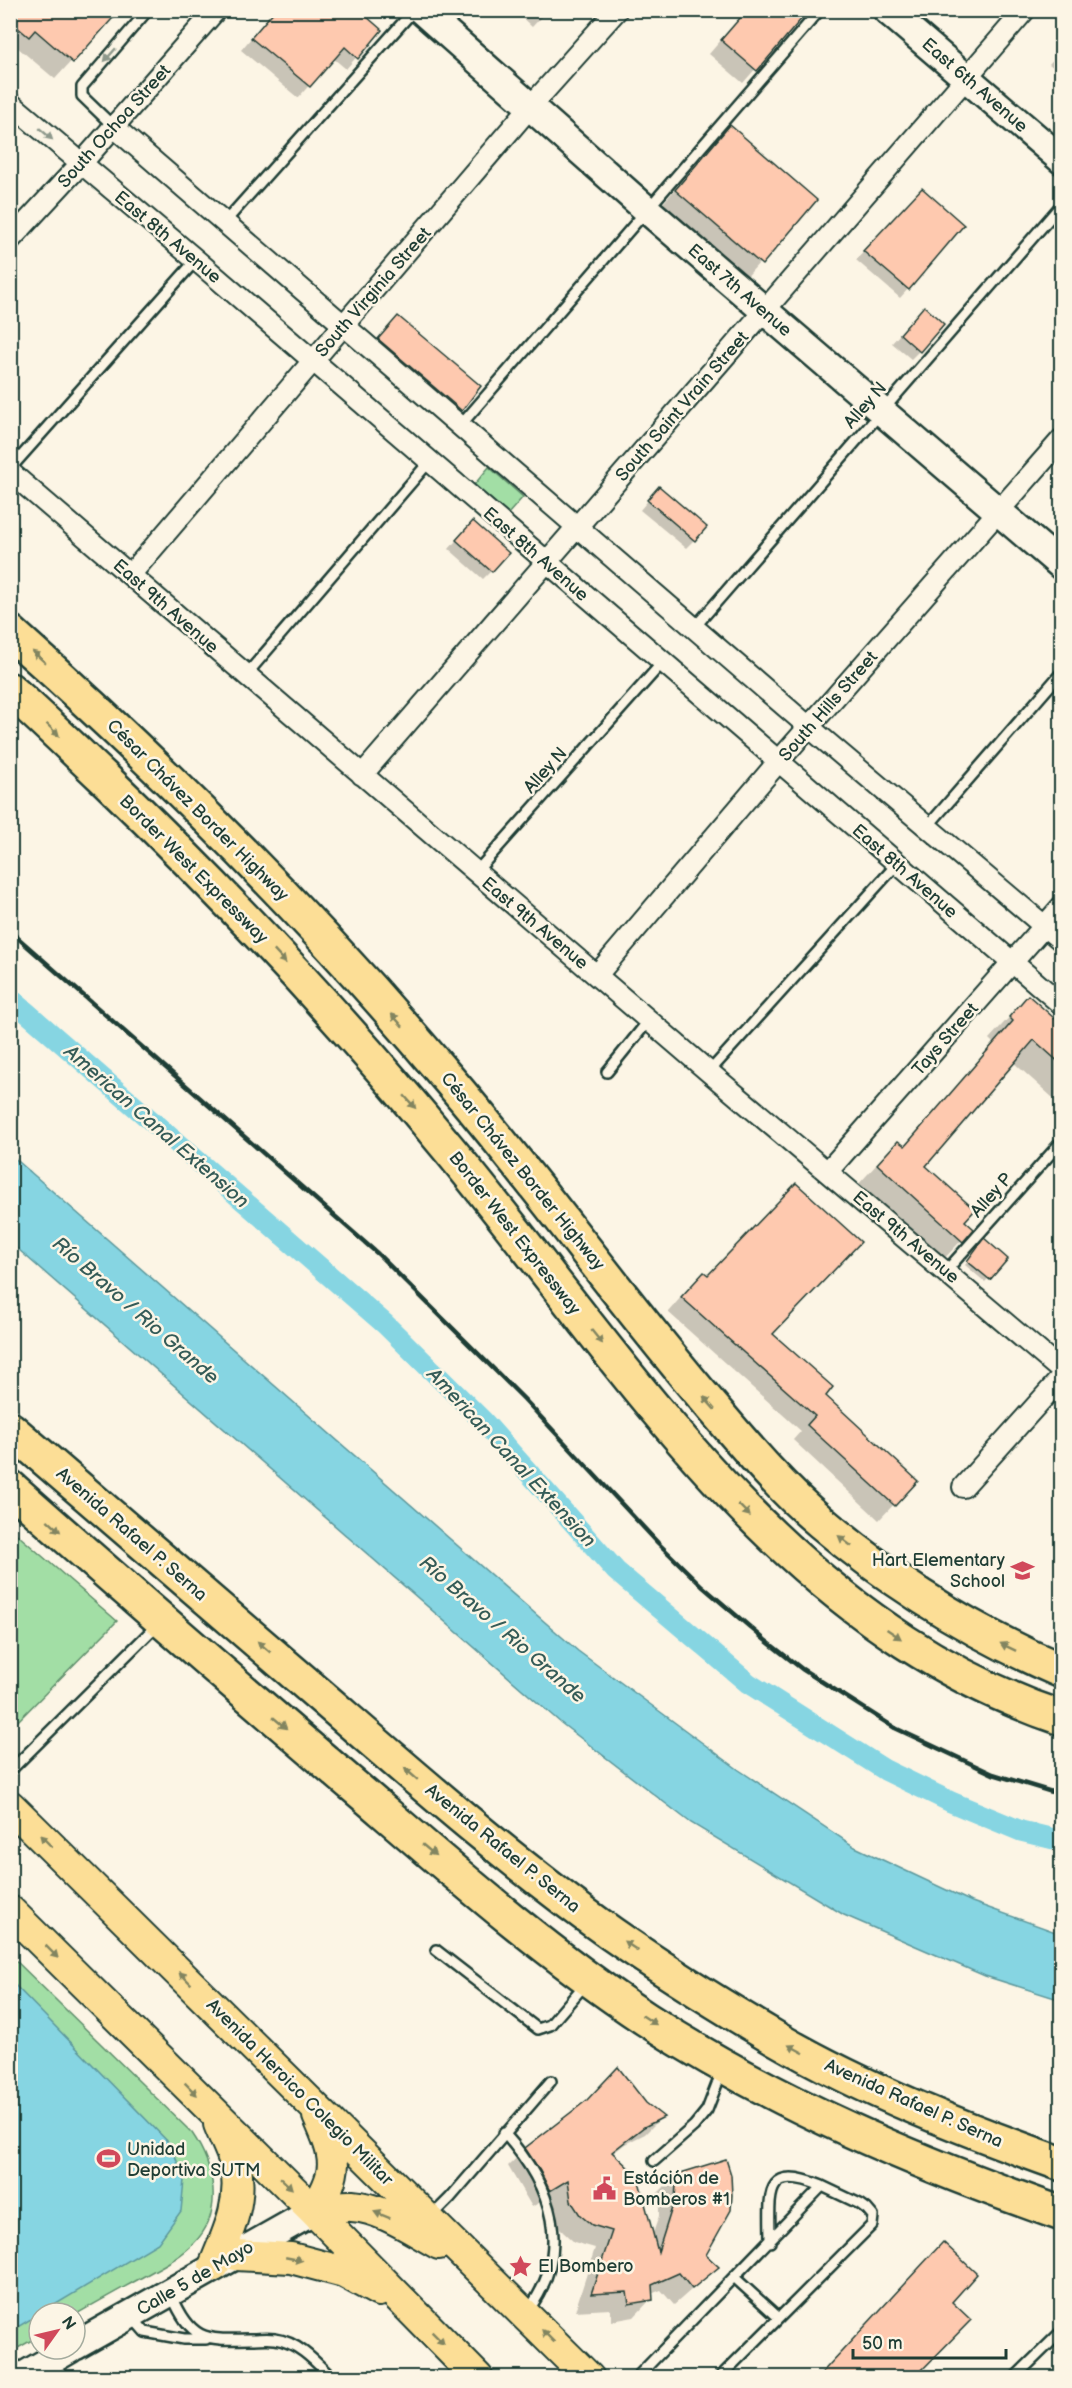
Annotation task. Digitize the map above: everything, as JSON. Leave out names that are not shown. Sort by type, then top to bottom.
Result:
[{"type":"highway","name":"César Chávez Border Highway","points":[[10,632],[91,704],[184,792],[302,913],[449,1079],[538,1187],[676,1364],[748,1449],[818,1520],[891,1577],[978,1633],[1062,1671]]},
{"type":"highway","name":"Border West Expressway","points":[[10,690],[142,815],[242,916],[345,1027],[479,1186],[597,1338],[704,1467],[740,1506],[787,1551],[890,1632],[930,1658],[983,1685],[1062,1718]]},
{"type":"highway","name":"Avenida Rafael P. Serna","points":[[10,1429],[429,1789],[526,1869],[613,1934],[706,1996],[770,2035],[868,2087],[977,2134],[1062,2164]]},
{"type":"highway","points":[[10,1487],[161,1622],[456,1873],[645,2018],[724,2066],[807,2111],[871,2140],[1062,2214]]},
{"type":"main road","name":"Avenida Heroico Colegio Militar","points":[[10,1806],[589,2378]]},
{"type":"main road","points":[[10,1911],[314,2211],[478,2378]]},
{"type":"main road","points":[[314,2106],[330,2142],[333,2163],[331,2184],[314,2211]]},
{"type":"main road","points":[[215,2113],[234,2162],[238,2182],[237,2203],[228,2234],[225,2261],[291,2258],[344,2272],[404,2304]]},
{"type":"main road","points":[[314,2211],[351,2206],[370,2210],[409,2227],[470,2262]]},
{"type":"street","name":"South Ochoa Street","points":[[10,240],[81,164],[216,10]]},
{"type":"street","name":"East 7th Avenue","points":[[421,10],[646,209],[1062,566]]},
{"type":"street","name":"South Virginia Street","points":[[130,575],[530,107],[617,10]]},
{"type":"street","name":"East 6th Avenue","points":[[887,10],[1062,160]]},
{"type":"street","name":"South Saint Vrain Street","points":[[363,775],[1025,10]]},
{"type":"street","name":"East 8th Avenue","points":[[10,103],[196,260],[1062,1005]]},
{"type":"street","points":[[114,127],[809,727],[1062,941]]},
{"type":"street","name":"South Hills Street","points":[[597,975],[778,762],[1062,439]]},
{"type":"street","name":"East 9th Avenue","points":[[10,471],[709,1072],[1062,1371]]},
{"type":"street","name":"Tays Street","points":[[828,1171],[1062,906]]},
{"type":"street","points":[[963,1487],[1062,1377]]},
{"type":"street","name":"Calle 5 de Mayo","points":[[87,2339],[314,2211]]},
{"type":"street","points":[[20,2378],[49,2361]]},
{"type":"lane","points":[[114,127],[82,96],[82,87],[148,10]]},
{"type":"lane","points":[[224,223],[414,10]]},
{"type":"lane","points":[[460,426],[820,10]]},
{"type":"lane","name":"Alley N","points":[[694,628],[1062,204]]},
{"type":"lane","points":[[10,471],[196,260]]},
{"type":"lane","points":[[246,675],[429,462]]},
{"type":"lane","name":"Alley N","points":[[476,872],[662,663]]},
{"type":"lane","points":[[928,826],[1062,672]]},
{"type":"lane","points":[[709,1072],[897,864]]},
{"type":"lane","points":[[607,1072],[649,1020]]},
{"type":"lane","name":"Alley P","points":[[946,1271],[1062,1141]]},
{"type":"lane","points":[[10,1771],[161,1622]]},
{"type":"lane","points":[[436,1950],[538,2029],[550,2025],[590,1978]]},
{"type":"lane","points":[[654,2161],[694,2126],[706,2110],[724,2066]]},
{"type":"lane","points":[[428,2219],[450,2198],[550,2081]]},
{"type":"lane","points":[[504,2133],[522,2154],[536,2176],[549,2211],[554,2246],[548,2277],[526,2314]]},
{"type":"lane","points":[[719,2378],[872,2225],[873,2216],[867,2209],[822,2186],[804,2178],[790,2176],[781,2179],[773,2186],[770,2242]]},
{"type":"lane","points":[[636,2378],[822,2186]]},
{"type":"lane","points":[[735,2278],[779,2318]]},
{"type":"lane","points":[[170,2291],[187,2323],[206,2339]]},
{"type":"lane","points":[[130,2315],[145,2332],[184,2339],[274,2339],[292,2344],[308,2355],[332,2378]]},
{"type":"lane","points":[[1014,2378],[1062,2331]]},
{"type":"green space","points":[[489,467],[523,497],[508,514],[474,485]]},
{"type":"green space","points":[[11,1529],[117,1621],[11,1728]]},
{"type":"green space","name":"Unidad Deportiva SUTM","points":[[10,1955],[192,2133],[206,2159],[213,2188],[213,2203],[204,2231],[184,2252],[87,2308],[87,2301],[27,2301],[27,2343],[11,2352]]},
{"type":"water","name":"Río Bravo / Rio Grande","points":[[11,1155],[578,1651],[739,1770],[855,1847],[972,1902],[1061,1934],[1061,2000],[985,1976],[844,1915],[691,1823],[561,1723],[11,1243]]},
{"type":"water","name":"Unidad Deportiva SUTM","points":[[11,1981],[171,2145],[184,2180],[181,2211],[158,2243],[61,2301],[27,2301],[27,2321],[11,2331]]},
{"type":"building","points":[[10,10],[120,10],[73,63],[35,30],[29,37],[10,21]]},
{"type":"building","points":[[275,10],[359,10],[382,30],[358,59],[345,47],[310,87],[251,38]]},
{"type":"building","points":[[747,10],[809,10],[757,71],[721,40]]},
{"type":"building","points":[[730,125],[817,200],[762,265],[675,190]]},
{"type":"building","points":[[922,188],[964,225],[909,290],[863,251]]},
{"type":"building","points":[[924,306],[944,324],[920,352],[900,334]]},
{"type":"building","points":[[398,316],[481,386],[462,411],[378,339]]},
{"type":"building","points":[[659,486],[707,527],[695,541],[647,500]]},
{"type":"building","points":[[473,521],[509,553],[492,572],[456,540]]},
{"type":"building","points":[[1028,995],[1062,1025],[1062,1065],[1034,1040],[926,1166],[975,1210],[965,1221],[974,1229],[963,1242],[877,1164],[898,1141],[905,1146],[1013,1021],[1009,1017]]},
{"type":"building","points":[[796,1183],[861,1242],[773,1334],[833,1387],[826,1396],[918,1481],[895,1506],[807,1425],[815,1416],[681,1297],[704,1272],[708,1275]]},
{"type":"building","points":[[984,1238],[1008,1259],[990,1280],[967,1261]]},
{"type":"building","name":"Estáción de Bomberos #1","points":[[618,2067],[646,2103],[664,2117],[644,2127],[612,2152],[639,2181],[658,2252],[675,2198],[674,2175],[726,2159],[731,2175],[732,2195],[731,2210],[706,2255],[719,2267],[692,2289],[679,2273],[652,2285],[653,2300],[629,2304],[627,2292],[591,2294],[612,2231],[592,2225],[580,2215],[571,2201],[568,2180],[550,2191],[525,2148],[587,2100]]},
{"type":"building","points":[[943,2242],[977,2274],[952,2302],[971,2320],[914,2378],[817,2378]]},
{"type":"waterway","name":"American Canal Extension","points":[[10,998],[385,1324],[483,1421],[616,1571],[748,1683],[885,1770],[951,1802],[1021,1831],[1062,1841]]},
{"type":"railway","points":[[10,931],[378,1254],[524,1399],[658,1543],[702,1586],[765,1640],[802,1669],[895,1728],[993,1774],[1062,1795]]},
{"type":"place","name":"Hart Elementary School","points":[[1023,1570]]},
{"type":"place","name":"Unidad Deportiva SUTM","points":[[109,2159]]},
{"type":"place","name":"Estáción de Bomberos #1","points":[[605,2188]]},
{"type":"place","name":"El Bombero","points":[[520,2266]]}]
